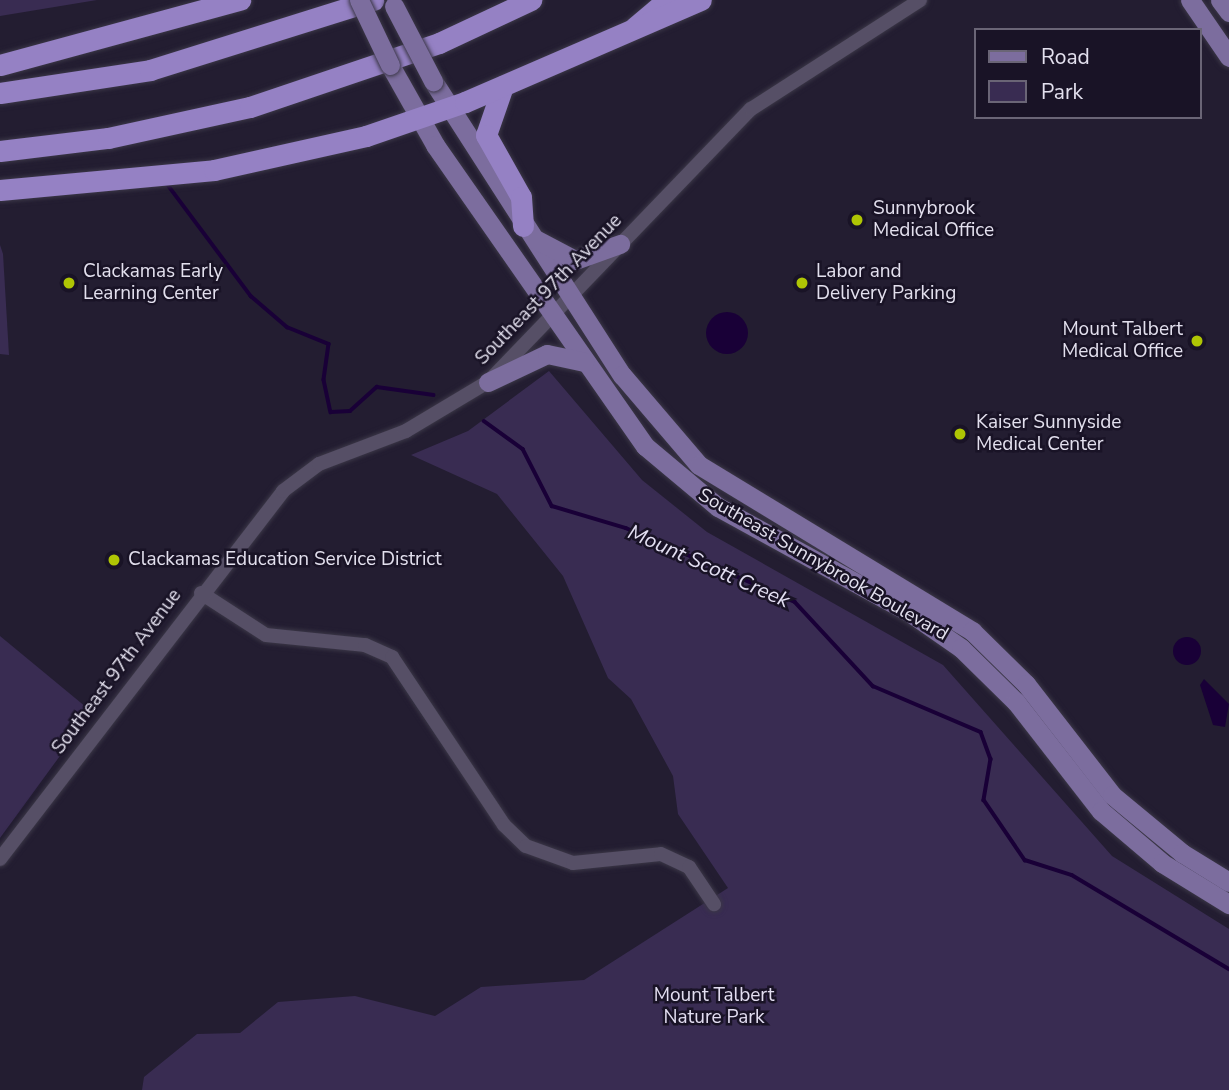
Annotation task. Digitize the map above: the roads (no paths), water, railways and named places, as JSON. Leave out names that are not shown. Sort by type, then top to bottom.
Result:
[{"type":"highway","points":[[0,65],[240,0]]},
{"type":"highway","points":[[0,93],[150,70],[373,0]]},
{"type":"highway","points":[[0,150],[108,138],[250,107],[439,43],[531,0]]},
{"type":"highway","points":[[631,31],[667,0]]},
{"type":"highway","points":[[0,190],[68,187],[279,157],[420,119],[701,0]]},
{"type":"highway","points":[[503,86],[486,135],[521,197],[526,230]]},
{"type":"main road","name":"Southeast Sunnybrook Boulevard","points":[[359,0],[420,119],[625,424],[671,471],[718,507],[927,623],[1018,690]]},
{"type":"main road","name":"Southeast Sunnybrook Boulevard","points":[[392,0],[447,109],[643,405],[699,465],[898,583],[972,631],[1045,726],[1085,794],[1135,842],[1229,904]]},
{"type":"main road","points":[[1190,0],[1229,57]]},
{"type":"main road","points":[[1220,0],[1229,12]]},
{"type":"main road","points":[[526,230],[575,260],[620,244]]},
{"type":"main road","points":[[488,382],[547,354],[584,362]]},
{"type":"main road","points":[[793,549],[816,550],[887,588],[898,583]]},
{"type":"main road","name":"Southeast Sunnybrook Boulevard","points":[[1045,726],[1136,818],[1229,882]]},
{"type":"street","name":"Southeast 97th Avenue","points":[[0,859],[262,513],[299,477],[436,415],[488,382],[554,317],[620,244],[751,109],[920,0]]},
{"type":"street","points":[[201,593],[266,635],[365,645],[392,657],[504,825],[526,846],[573,863],[661,854],[689,867],[714,904]]},
{"type":"waterway","name":"Mount Scott Creek","points":[[165,181],[251,296],[287,327],[329,344],[324,380],[331,412],[350,411],[377,387],[433,395]]},
{"type":"waterway","name":"Mount Scott Creek","points":[[484,421],[523,449],[552,506],[626,528],[795,602],[873,686],[981,732],[991,759],[984,800],[1025,860],[1072,875],[1229,969]]},
{"type":"place","name":"Sunnybrook Medical Office","points":[[857,220]]},
{"type":"place","name":"Clackamas Early Learning Center","points":[[69,283]]},
{"type":"place","name":"Labor and Delivery Parking","points":[[802,283]]},
{"type":"place","name":"Mount Talbert Medical Office","points":[[1197,341]]},
{"type":"place","name":"Kaiser Sunnyside Medical Center","points":[[960,434]]},
{"type":"place","name":"Clackamas Education Service District","points":[[114,560]]},
{"type":"park label","name":"Mount Talbert Nature Park","points":[[714,1007]]}]
